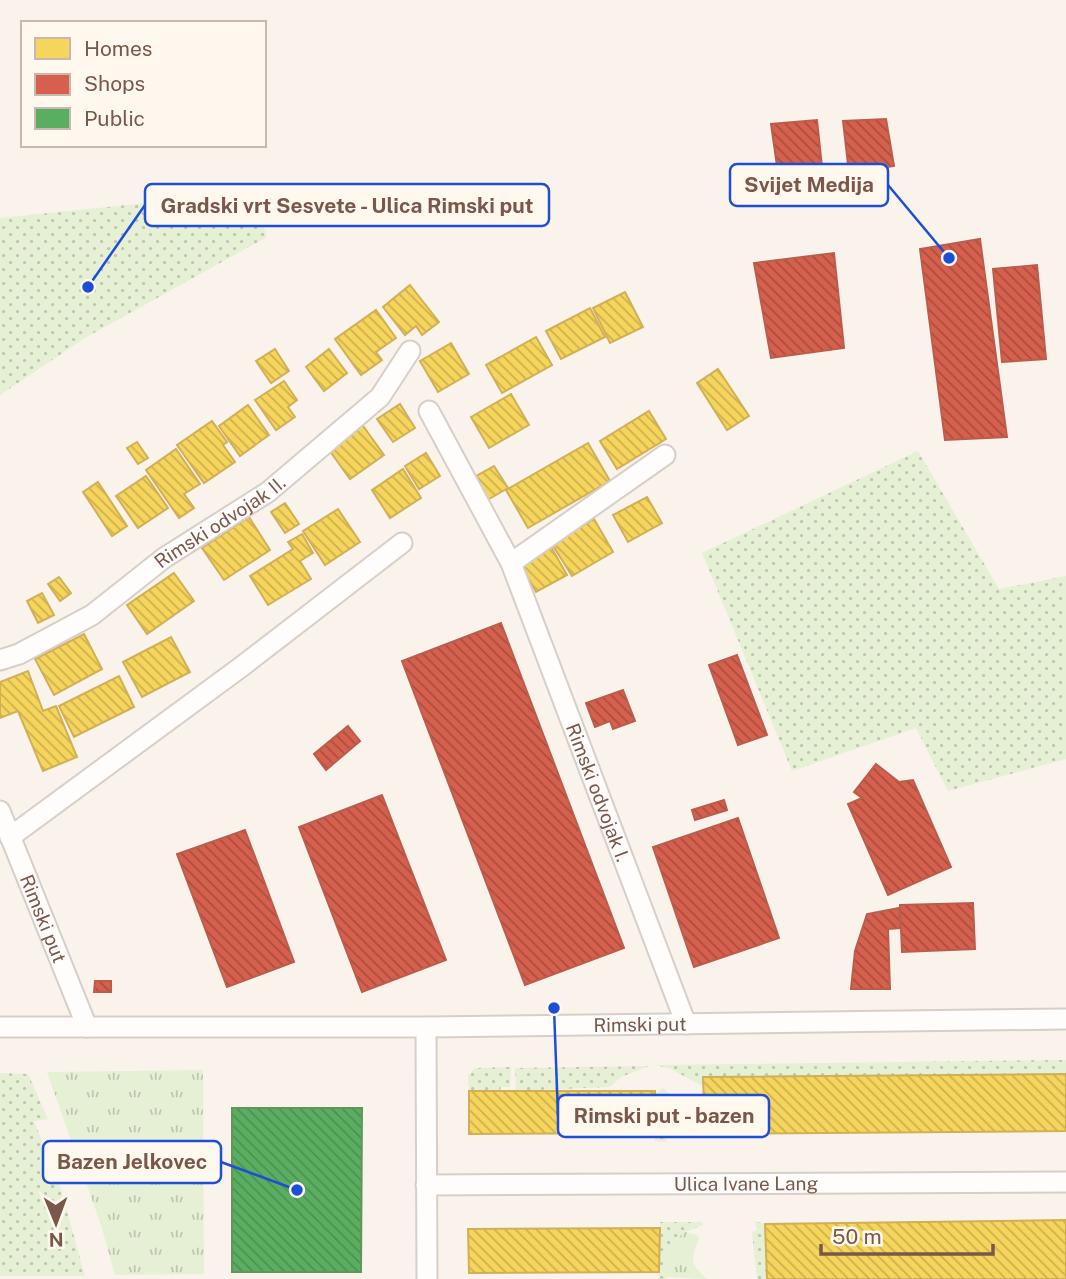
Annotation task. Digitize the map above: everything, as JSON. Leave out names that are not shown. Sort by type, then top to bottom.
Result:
[{"type":"street","name":"Rimski odvojak II.","points":[[0,660],[92,615],[164,558],[268,492],[380,397],[410,351]]},
{"type":"street","name":"Rimski odvojak I.","points":[[429,411],[511,563],[686,1024]]},
{"type":"street","points":[[511,563],[665,455]]},
{"type":"street","points":[[10,837],[241,667],[402,543]]},
{"type":"street","name":"Rimski put","points":[[0,811],[24,875],[49,925],[87,1027]]},
{"type":"street","name":"Rimski put","points":[[0,1027],[426,1027],[1066,1019]]},
{"type":"street","points":[[426,1027],[427,1279]]},
{"type":"street","name":"Ulica Ivane Lang","points":[[426,1185],[1066,1182]]},
{"type":"green space","points":[[253,199],[267,237],[85,338],[0,395],[0,218],[156,202]]},
{"type":"green space","points":[[918,451],[999,589],[1066,576],[1066,759],[948,791],[916,728],[792,771],[702,553]]},
{"type":"green space","points":[[1066,1060],[1066,1074],[704,1077],[704,1087],[671,1069],[655,1065]]},
{"type":"green space","points":[[649,1066],[621,1077],[610,1087],[516,1091],[515,1068]]},
{"type":"green space","points":[[511,1067],[510,1087],[501,1087],[500,1091],[469,1091],[468,1076],[475,1068]]},
{"type":"green space","points":[[203,1070],[204,1274],[115,1275],[101,1225],[47,1072]]},
{"type":"green space","points":[[0,1073],[28,1074],[48,1119],[34,1121],[60,1186],[85,1276],[0,1276]]},
{"type":"green space","points":[[663,1088],[670,1094],[662,1117],[668,1137],[666,1142],[655,1141],[655,1094]]},
{"type":"green space","points":[[754,1221],[765,1224],[767,1279],[757,1279],[752,1232],[757,1230]]},
{"type":"green space","points":[[660,1222],[702,1222],[703,1225],[685,1232],[666,1279],[659,1279]]},
{"type":"green space","points":[[685,1232],[697,1235],[699,1239],[693,1260],[707,1279],[666,1277],[669,1252],[675,1241]]},
{"type":"building: Homes","points":[[410,285],[439,322],[422,335],[416,326],[405,335],[383,307]]},
{"type":"building: Homes","points":[[625,292],[643,327],[610,343],[593,308]]},
{"type":"building: Homes","points":[[590,308],[605,337],[561,359],[546,331]]},
{"type":"building: Homes","points":[[376,310],[396,338],[376,352],[382,360],[361,375],[335,339]]},
{"type":"building: Homes","points":[[536,337],[552,365],[502,393],[486,365]]},
{"type":"building: Homes","points":[[451,343],[469,374],[438,392],[420,361]]},
{"type":"building: Homes","points":[[275,349],[289,371],[271,383],[256,361]]},
{"type":"building: Homes","points":[[329,349],[347,373],[324,391],[306,367]]},
{"type":"building: Homes","points":[[718,369],[749,416],[727,430],[697,383]]},
{"type":"building: Homes","points":[[284,381],[297,400],[288,407],[295,417],[276,430],[255,400]]},
{"type":"building: Homes","points":[[511,394],[529,425],[489,448],[471,417]]},
{"type":"building: Homes","points":[[400,404],[415,428],[393,442],[377,419]]},
{"type":"building: Homes","points":[[248,405],[269,435],[240,456],[219,426]]},
{"type":"building: Homes","points":[[649,411],[666,439],[617,469],[600,441]]},
{"type":"building: Homes","points":[[212,421],[227,442],[223,445],[235,462],[204,483],[177,445]]},
{"type":"building: Homes","points":[[361,423],[384,455],[350,479],[327,447]]},
{"type":"building: Homes","points":[[137,442],[148,458],[138,464],[127,448]]},
{"type":"building: Homes","points":[[588,443],[610,481],[528,528],[506,490]]},
{"type":"building: Homes","points":[[176,449],[200,484],[184,494],[194,508],[179,518],[146,470]]},
{"type":"building: Homes","points":[[426,453],[440,476],[419,489],[405,466]]},
{"type":"building: Homes","points":[[494,466],[508,488],[484,502],[471,479]]},
{"type":"building: Homes","points":[[403,469],[421,498],[390,518],[372,490]]},
{"type":"building: Homes","points":[[146,476],[168,508],[138,528],[116,496]]},
{"type":"building: Homes","points":[[98,482],[127,526],[112,536],[83,492]]},
{"type":"building: Homes","points":[[647,497],[662,523],[628,542],[613,515]]},
{"type":"building: Homes","points":[[285,503],[299,524],[285,533],[271,512]]},
{"type":"building: Homes","points":[[338,509],[360,542],[325,565],[303,531]]},
{"type":"building: Homes","points":[[249,517],[270,550],[224,580],[202,548]]},
{"type":"building: Homes","points":[[594,519],[613,552],[572,576],[552,544]]},
{"type":"building: Homes","points":[[302,534],[313,553],[300,561],[311,579],[268,605],[250,576],[293,549],[288,542]]},
{"type":"building: Homes","points":[[550,545],[567,575],[536,592],[519,562]]},
{"type":"building: Homes","points":[[174,573],[194,601],[147,634],[127,605]]},
{"type":"building: Homes","points":[[59,577],[71,593],[60,601],[48,584]]},
{"type":"building: Homes","points":[[42,593],[54,615],[38,623],[27,601]]},
{"type":"building: Homes","points":[[84,634],[102,669],[54,695],[35,659]]},
{"type":"building: Homes","points":[[171,637],[190,672],[142,697],[123,662]]},
{"type":"building: Homes","points":[[28,671],[43,711],[56,706],[77,757],[43,771],[18,711],[0,718],[0,682]]},
{"type":"building: Homes","points":[[119,676],[134,707],[74,737],[59,706]]},
{"type":"building: Homes","points":[[1066,1074],[1066,1131],[705,1134],[703,1077]]},
{"type":"building: Homes","points":[[469,1091],[655,1091],[655,1133],[469,1134]]},
{"type":"building: Homes","points":[[1066,1220],[1066,1279],[767,1279],[765,1224]]},
{"type":"building: Homes","points":[[660,1228],[659,1272],[469,1273],[468,1229]]},
{"type":"building: Shops","points":[[886,119],[894,166],[849,173],[843,121]]},
{"type":"building: Shops","points":[[817,120],[825,195],[782,201],[771,124]]},
{"type":"building: Shops","points":[[980,239],[1007,437],[945,440],[920,249]]},
{"type":"building: Shops","points":[[834,253],[844,348],[771,358],[754,263]]},
{"type":"building: Shops","points":[[1037,265],[1046,359],[1002,362],[993,269]]},
{"type":"building: Shops","points":[[501,623],[624,948],[525,985],[402,661]]},
{"type":"building: Shops","points":[[737,655],[767,735],[738,745],[709,665]]},
{"type":"building: Shops","points":[[623,690],[635,721],[613,729],[610,721],[595,727],[586,703]]},
{"type":"building: Shops","points":[[348,726],[360,741],[326,770],[314,754]]},
{"type":"building: Shops","points":[[876,764],[899,782],[913,780],[951,867],[888,895],[848,804],[862,798],[854,792]]},
{"type":"building: Shops","points":[[382,795],[446,960],[362,992],[299,827]]},
{"type":"building: Shops","points":[[724,800],[727,810],[695,820],[692,810]]},
{"type":"building: Shops","points":[[738,818],[779,938],[694,967],[653,847]]},
{"type":"building: Shops","points":[[245,830],[294,962],[227,987],[177,854]]},
{"type":"building: Shops","points":[[973,903],[975,949],[902,952],[900,905]]},
{"type":"building: Shops","points":[[899,908],[900,928],[888,929],[890,989],[851,989],[855,951],[867,914]]},
{"type":"building: Shops","points":[[95,981],[111,981],[111,992],[94,992]]},
{"type":"building: Public","points":[[232,1108],[362,1108],[361,1272],[232,1272]]},
{"type":"place","name":"Svijet Medija","points":[[949,258]]},
{"type":"place","name":"Gradski vrt Sesvete - Ulica Rimski put","points":[[88,287]]},
{"type":"place","name":"Rimski put - bazen","points":[[554,1008]]},
{"type":"place","name":"Bazen Jelkovec","points":[[297,1190]]}]
